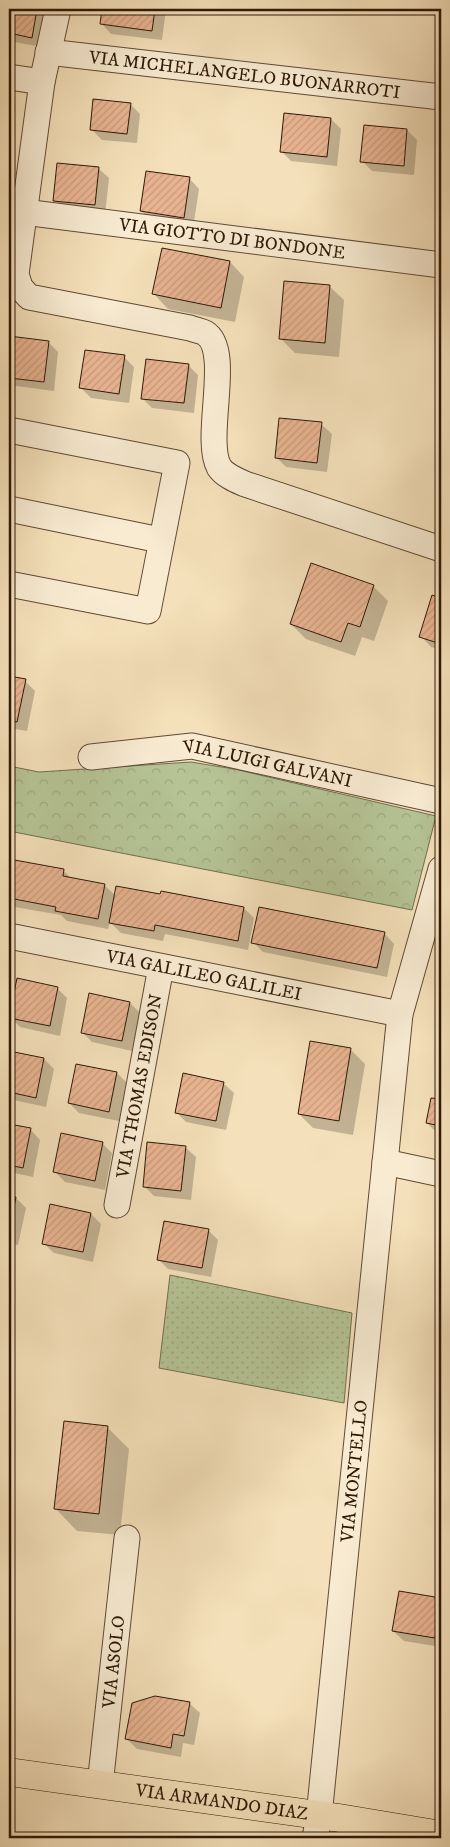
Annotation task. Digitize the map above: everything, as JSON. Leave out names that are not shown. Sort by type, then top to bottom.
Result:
[{"type":"main road","name":"VIA ARMANDO DIAZ","points":[[9,1772],[100,1785],[317,1827],[439,1834]]},
{"type":"street","points":[[58,9],[42,82],[24,212],[16,274],[20,287],[29,296],[190,328],[206,333],[215,345],[217,361],[214,452],[220,468],[229,476],[245,484],[441,549]]},
{"type":"street","name":"VIA MICHELANGELO BUONARROTI","points":[[48,52],[441,97]]},
{"type":"street","points":[[9,77],[42,82]]},
{"type":"street","name":"VIA GIOTTO DI BONDONE","points":[[24,212],[441,265]]},
{"type":"street","points":[[9,430],[176,463],[148,611],[9,584]]},
{"type":"street","points":[[9,509],[160,540]]},
{"type":"street","name":"VIA LUIGI GALVANI","points":[[91,757],[192,746],[441,801]]},
{"type":"street","name":"VIA MONTELLO","points":[[317,1827],[400,1014],[438,895],[441,869]]},
{"type":"street","name":"VIA GALILEO GALILEI","points":[[9,936],[400,1014]]},
{"type":"street","name":"VIA THOMAS EDISON","points":[[117,1205],[161,967]]},
{"type":"street","points":[[385,1162],[441,1174]]},
{"type":"street","name":"VIA ASOLO","points":[[100,1785],[127,1538]]},
{"type":"green space","points":[[191,762],[234,769],[436,816],[412,910],[9,831],[9,766],[39,772]]},
{"type":"green space","points":[[170,1275],[352,1313],[344,1403],[159,1368]]},
{"type":"building","points":[[9,9],[37,9],[32,38],[9,33]]},
{"type":"building","points":[[102,9],[155,9],[152,31],[100,24]]},
{"type":"building","points":[[93,99],[131,103],[127,134],[90,130]]},
{"type":"building","points":[[284,113],[331,118],[327,157],[280,152]]},
{"type":"building","points":[[364,125],[407,129],[404,166],[360,162]]},
{"type":"building","points":[[57,163],[99,167],[95,205],[53,201]]},
{"type":"building","points":[[146,171],[190,177],[184,218],[140,211]]},
{"type":"building","points":[[162,248],[230,261],[221,308],[152,294]]},
{"type":"building","points":[[284,281],[330,285],[325,343],[279,339]]},
{"type":"building","points":[[9,336],[49,341],[44,382],[9,378]]},
{"type":"building","points":[[85,350],[125,355],[119,394],[79,388]]},
{"type":"building","points":[[146,359],[189,364],[184,403],[141,399]]},
{"type":"building","points":[[279,418],[322,422],[317,463],[275,458]]},
{"type":"building","points":[[311,563],[374,585],[360,627],[348,623],[341,642],[290,624]]},
{"type":"building","points":[[432,595],[441,598],[441,644],[419,637]]},
{"type":"building","points":[[9,676],[26,679],[17,722],[9,720]]},
{"type":"building","points":[[9,859],[64,869],[63,876],[105,884],[98,919],[55,911],[56,907],[9,898]]},
{"type":"building","points":[[116,886],[160,894],[161,891],[244,907],[238,941],[155,925],[154,931],[109,923]]},
{"type":"building","points":[[259,907],[385,932],[377,968],[251,943]]},
{"type":"building","points":[[17,978],[58,987],[50,1026],[9,1018]]},
{"type":"building","points":[[89,993],[130,1002],[122,1041],[81,1033]]},
{"type":"building","points":[[310,1041],[351,1048],[339,1121],[298,1114]]},
{"type":"building","points":[[9,1051],[44,1058],[36,1098],[9,1092]]},
{"type":"building","points":[[76,1064],[117,1072],[109,1112],[68,1103]]},
{"type":"building","points":[[183,1073],[224,1082],[216,1121],[175,1113]]},
{"type":"building","points":[[431,1098],[441,1099],[441,1126],[426,1123]]},
{"type":"building","points":[[9,1124],[31,1128],[23,1168],[9,1165]]},
{"type":"building","points":[[61,1133],[103,1142],[95,1181],[53,1172]]},
{"type":"building","points":[[147,1142],[186,1146],[181,1191],[143,1187]]},
{"type":"building","points":[[9,1195],[16,1197],[9,1233]]},
{"type":"building","points":[[50,1204],[91,1213],[83,1252],[42,1244]]},
{"type":"building","points":[[164,1221],[209,1229],[202,1268],[157,1260]]},
{"type":"building","points":[[64,1421],[108,1426],[99,1514],[54,1509]]},
{"type":"building","points":[[399,1591],[441,1598],[441,1639],[392,1631]]},
{"type":"building","points":[[155,1696],[190,1702],[184,1736],[173,1734],[171,1748],[125,1739],[132,1703]]}]
